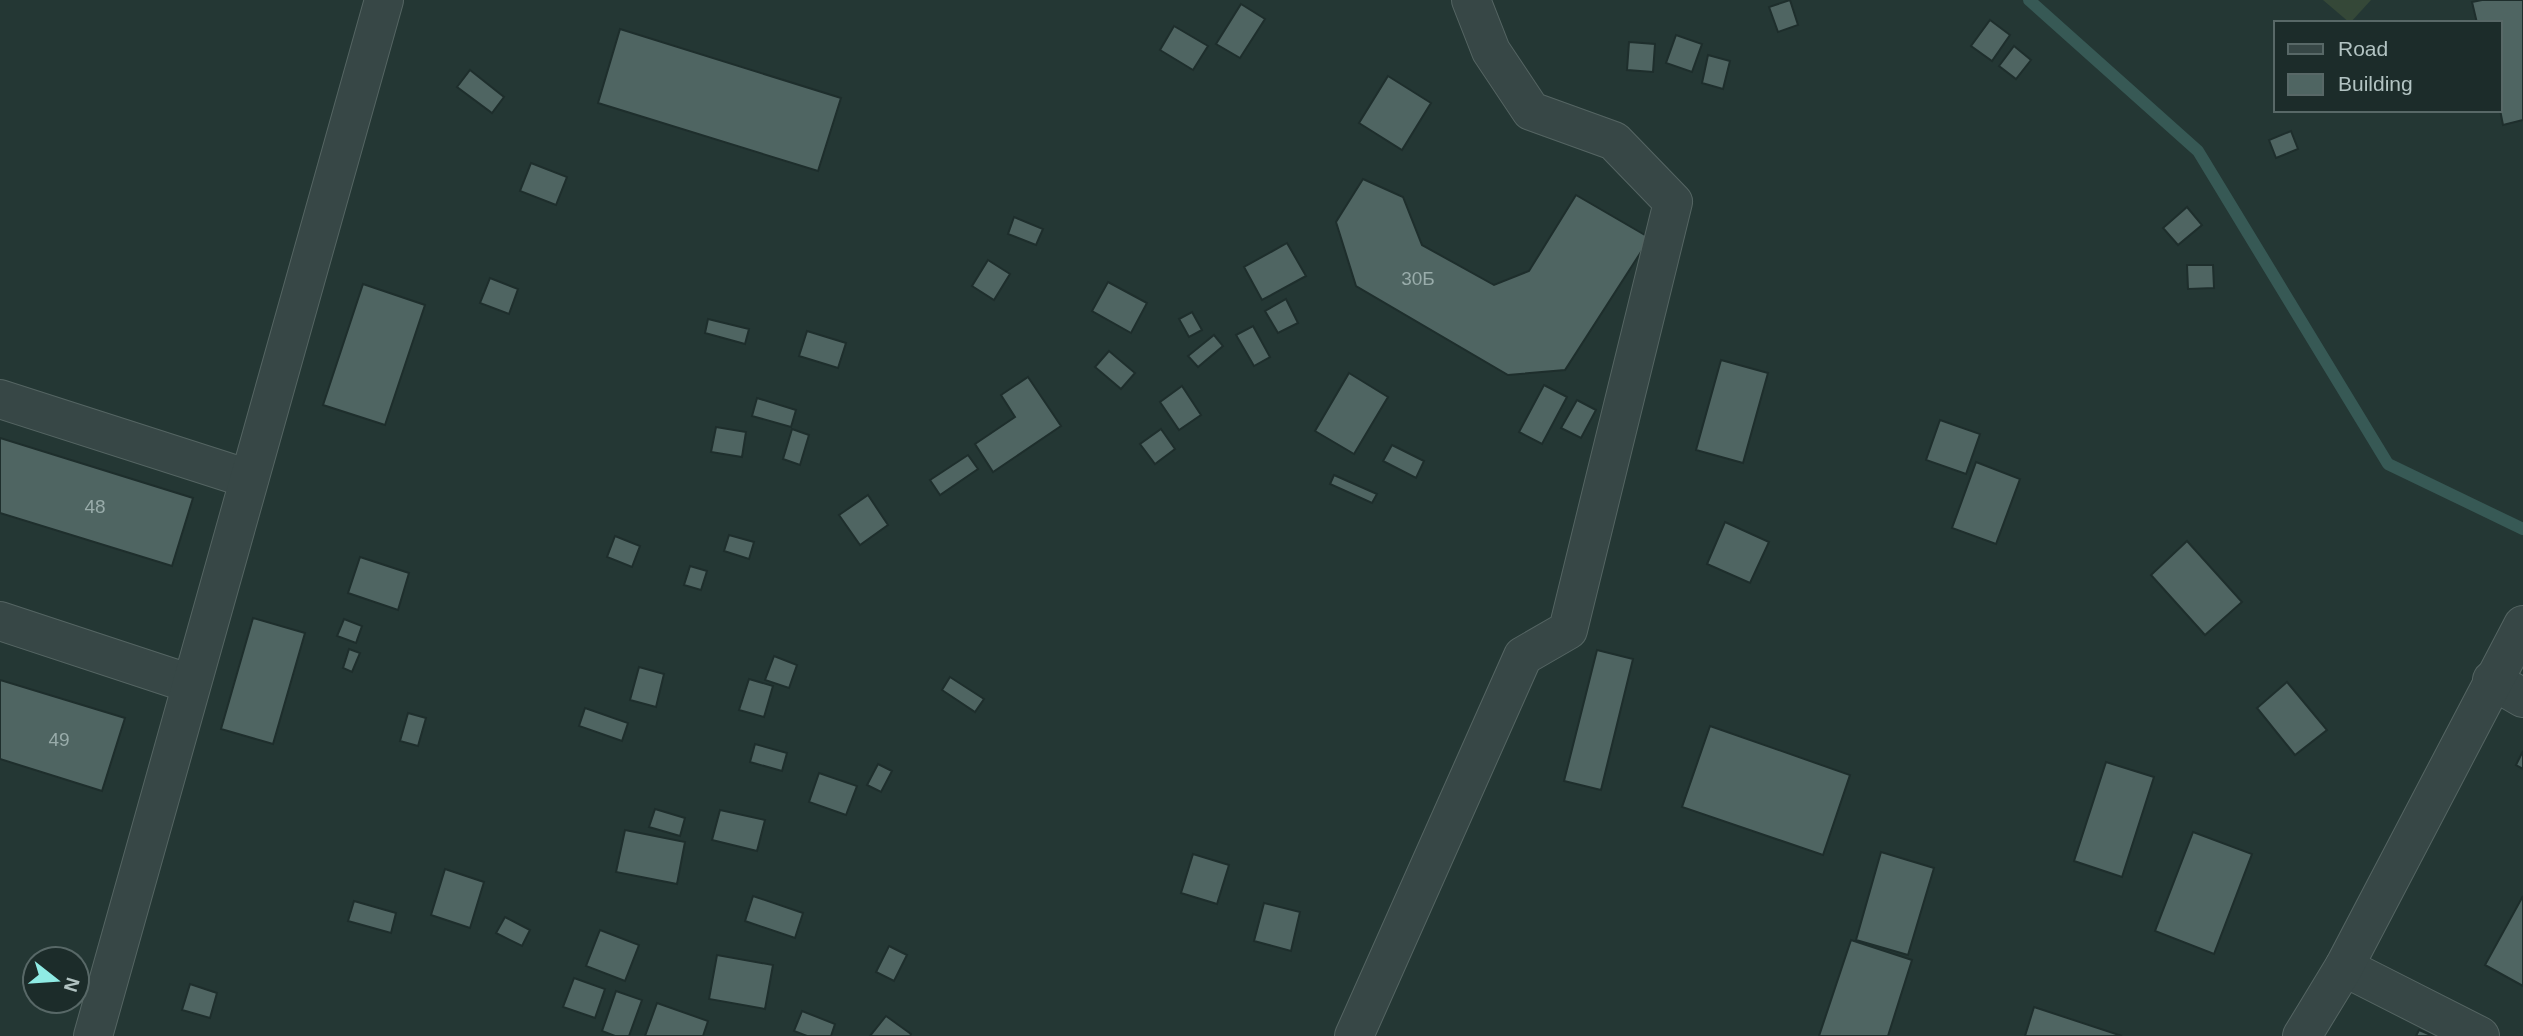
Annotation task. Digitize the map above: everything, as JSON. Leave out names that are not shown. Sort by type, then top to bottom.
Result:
[{"type":"street","points":[[93,1036],[384,0]]},
{"type":"street","points":[[1354,1036],[1523,656],[1568,630],[1673,202],[1614,141],[1531,111],[1490,51],[1471,0]]},
{"type":"street","points":[[0,399],[249,479]]},
{"type":"street","points":[[0,621],[191,684]]},
{"type":"street","points":[[2302,1036],[2508,689],[2523,625]]},
{"type":"street","points":[[2344,967],[2480,1036]]},
{"type":"green space","points":[[2323,0],[2371,0],[2352,21],[2348,21]]},
{"type":"building","points":[[1790,0],[1798,25],[1778,32],[1769,7]]},
{"type":"building","points":[[2523,0],[2523,120],[2503,125],[2500,112],[2502,21],[2477,21],[2472,2]]},
{"type":"building","points":[[1241,4],[1265,19],[1240,58],[1216,44]]},
{"type":"building","points":[[1990,20],[2010,35],[1992,61],[1971,46]]},
{"type":"building","points":[[1174,26],[1208,46],[1193,70],[1160,50]]},
{"type":"building","points":[[620,29],[841,98],[818,171],[598,103]]},
{"type":"building","points":[[1676,35],[1702,44],[1692,72],[1666,63]]},
{"type":"building","points":[[1629,42],[1655,44],[1653,72],[1627,70]]},
{"type":"building","points":[[2014,46],[2031,60],[2016,79],[1999,66]]},
{"type":"building","points":[[1708,55],[1730,61],[1723,89],[1702,83]]},
{"type":"building","points":[[470,70],[504,97],[492,113],[457,87]]},
{"type":"building","points":[[1388,76],[1431,103],[1402,150],[1359,123]]},
{"type":"building","points":[[2291,131],[2298,149],[2276,158],[2269,140]]},
{"type":"building","points":[[531,163],[567,177],[556,205],[520,191]]},
{"type":"building","points":[[1363,179],[1403,197],[1422,245],[1494,285],[1529,271],[1576,195],[1650,238],[1565,370],[1508,375],[1356,286],[1336,222]]},
{"type":"building","points":[[2187,207],[2202,225],[2178,245],[2163,228]]},
{"type":"building","points":[[1014,217],[1043,229],[1036,245],[1008,234]]},
{"type":"building","points":[[1287,243],[1306,276],[1262,300],[1244,267]]},
{"type":"building","points":[[988,260],[1010,274],[994,300],[972,286]]},
{"type":"building","points":[[2187,265],[2213,265],[2214,288],[2188,289]]},
{"type":"building","points":[[490,278],[518,289],[509,314],[480,303]]},
{"type":"building","points":[[1108,282],[1147,303],[1131,333],[1092,311]]},
{"type":"building","points":[[363,284],[425,305],[385,425],[323,405]]},
{"type":"building","points":[[1286,299],[1298,323],[1278,333],[1265,311]]},
{"type":"building","points":[[1192,312],[1202,330],[1189,337],[1179,319]]},
{"type":"building","points":[[708,319],[749,329],[745,344],[705,333]]},
{"type":"building","points":[[1253,326],[1270,357],[1254,366],[1236,335]]},
{"type":"building","points":[[807,331],[846,343],[838,368],[799,356]]},
{"type":"building","points":[[1214,335],[1223,346],[1198,367],[1188,356]]},
{"type":"building","points":[[1109,351],[1135,373],[1121,389],[1095,367]]},
{"type":"building","points":[[1721,360],[1768,373],[1743,463],[1696,450]]},
{"type":"building","points":[[1349,373],[1388,397],[1354,454],[1315,431]]},
{"type":"building","points":[[1028,377],[1061,426],[993,472],[975,444],[1015,417],[1001,395]]},
{"type":"building","points":[[1544,385],[1567,397],[1542,444],[1519,432]]},
{"type":"building","points":[[1182,386],[1201,415],[1179,430],[1160,402]]},
{"type":"building","points":[[757,398],[796,410],[791,427],[752,416]]},
{"type":"building","points":[[1577,400],[1596,410],[1581,438],[1561,428]]},
{"type":"building","points":[[1940,420],[1980,434],[1966,474],[1926,460]]},
{"type":"building","points":[[716,427],[746,432],[742,457],[711,452]]},
{"type":"building","points":[[792,429],[809,435],[800,465],[783,459]]},
{"type":"building","points":[[1161,429],[1175,449],[1155,464],[1140,444]]},
{"type":"building","points":[[0,438],[193,498],[172,566],[0,513]]},
{"type":"building","points":[[1392,445],[1424,461],[1416,478],[1383,461]]},
{"type":"building","points":[[968,455],[978,469],[940,495],[930,480]]},
{"type":"building","points":[[1976,462],[2020,479],[1996,544],[1952,528]]},
{"type":"building","points":[[1334,475],[1377,494],[1372,503],[1330,484]]},
{"type":"building","points":[[868,495],[888,525],[860,545],[839,515]]},
{"type":"building","points":[[1725,522],[1769,542],[1750,583],[1707,564]]},
{"type":"building","points":[[729,535],[754,542],[749,559],[724,551]]},
{"type":"building","points":[[615,536],[640,546],[632,567],[607,557]]},
{"type":"building","points":[[2187,541],[2242,602],[2205,635],[2151,575]]},
{"type":"building","points":[[360,557],[409,573],[398,610],[348,593]]},
{"type":"building","points":[[690,566],[707,571],[701,590],[684,585]]},
{"type":"building","points":[[253,618],[305,633],[273,744],[221,729]]},
{"type":"building","points":[[344,619],[362,626],[356,643],[337,636]]},
{"type":"building","points":[[349,649],[360,653],[352,672],[343,668]]},
{"type":"building","points":[[1597,650],[1633,659],[1601,790],[1564,781]]},
{"type":"building","points":[[774,656],[797,665],[789,688],[765,680]]},
{"type":"building","points":[[639,667],[664,674],[656,707],[630,700]]},
{"type":"building","points":[[950,677],[984,699],[975,712],[942,690]]},
{"type":"building","points":[[749,679],[773,686],[764,717],[739,710]]},
{"type":"building","points":[[0,680],[125,718],[102,791],[0,759]]},
{"type":"building","points":[[2287,682],[2327,730],[2295,755],[2257,708]]},
{"type":"building","points":[[585,708],[628,723],[622,741],[579,726]]},
{"type":"building","points":[[408,713],[426,718],[418,746],[400,741]]},
{"type":"building","points":[[1710,726],[1850,775],[1823,855],[1682,807]]},
{"type":"building","points":[[755,744],[787,753],[782,771],[750,762]]},
{"type":"building","points":[[2523,751],[2523,769],[2516,765]]},
{"type":"building","points":[[2106,762],[2154,777],[2122,877],[2074,861]]},
{"type":"building","points":[[878,764],[892,771],[881,792],[867,785]]},
{"type":"building","points":[[819,773],[857,786],[846,815],[809,802]]},
{"type":"building","points":[[655,809],[685,818],[680,836],[649,827]]},
{"type":"building","points":[[720,810],[765,820],[757,851],[712,840]]},
{"type":"building","points":[[625,830],[685,842],[677,884],[616,872]]},
{"type":"building","points":[[2193,832],[2252,854],[2214,954],[2155,931]]},
{"type":"building","points":[[1881,852],[1934,868],[1908,955],[1856,940]]},
{"type":"building","points":[[1193,854],[1229,865],[1217,904],[1181,893]]},
{"type":"building","points":[[445,869],[484,882],[470,928],[431,915]]},
{"type":"building","points":[[753,896],[803,913],[795,938],[745,921]]},
{"type":"building","points":[[2523,896],[2523,986],[2485,965]]},
{"type":"building","points":[[354,901],[396,913],[391,933],[348,921]]},
{"type":"building","points":[[1264,903],[1300,912],[1291,951],[1254,941]]},
{"type":"building","points":[[505,917],[530,930],[522,946],[496,933]]},
{"type":"building","points":[[600,930],[639,945],[625,981],[586,966]]},
{"type":"building","points":[[1851,940],[1912,960],[1888,1036],[1819,1036]]},
{"type":"building","points":[[889,946],[907,955],[894,981],[876,972]]},
{"type":"building","points":[[717,955],[773,965],[765,1009],[709,999]]},
{"type":"building","points":[[574,978],[605,989],[595,1018],[563,1007]]},
{"type":"building","points":[[190,984],[217,993],[210,1018],[182,1010]]},
{"type":"building","points":[[616,991],[642,1000],[629,1036],[615,1036],[602,1031]]},
{"type":"building","points":[[657,1003],[708,1021],[703,1036],[645,1036]]},
{"type":"building","points":[[2034,1007],[2122,1036],[2025,1036]]},
{"type":"building","points":[[802,1011],[835,1024],[831,1036],[807,1036],[794,1031]]},
{"type":"building","points":[[886,1016],[911,1034],[910,1036],[870,1036]]},
{"type":"building","points":[[2419,1030],[2433,1036],[2416,1036]]},
{"type":"waterway","points":[[2029,0],[2198,151],[2388,464],[2523,529]]}]
